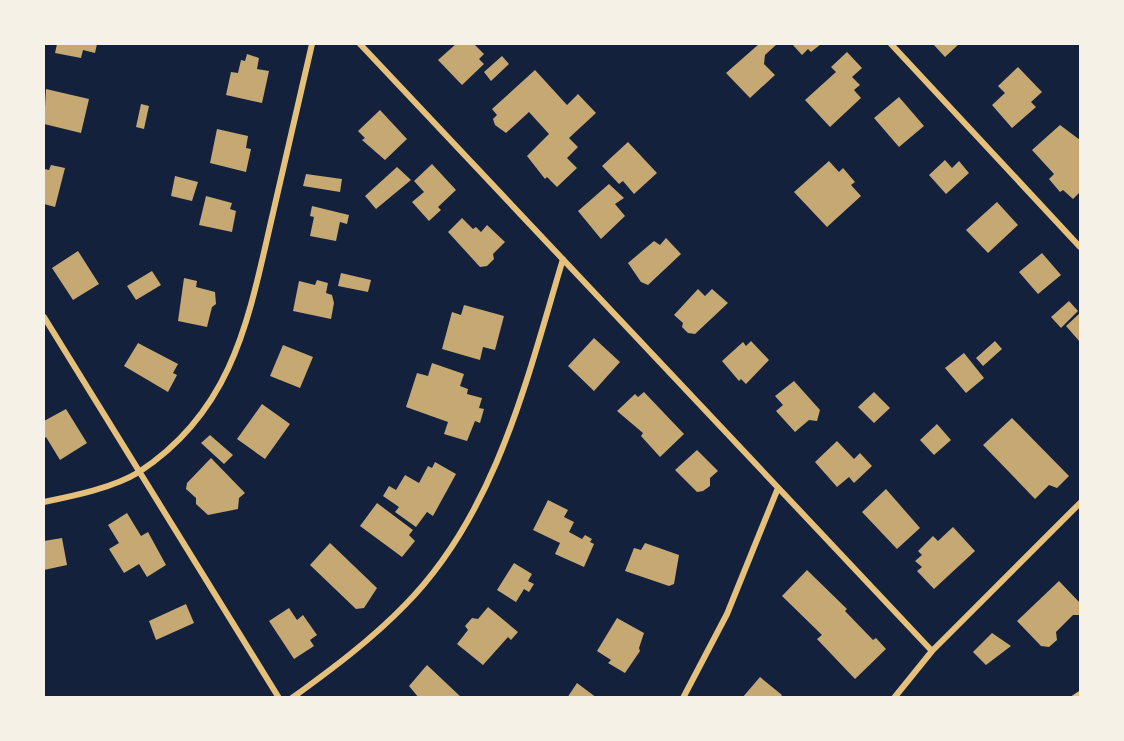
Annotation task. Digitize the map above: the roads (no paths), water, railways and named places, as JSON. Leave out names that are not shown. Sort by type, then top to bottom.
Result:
[{"type":"street","points":[[44,502],[84,494],[138,472],[190,429],[223,381],[247,326],[312,44]]},
{"type":"street","points":[[360,44],[932,651]]},
{"type":"street","points":[[891,44],[1080,247]]},
{"type":"street","points":[[292,698],[348,657],[406,604],[452,547],[490,476],[518,408],[563,259]]},
{"type":"street","points":[[44,317],[279,698]]},
{"type":"street","points":[[683,698],[728,614],[778,488]]},
{"type":"street","points":[[894,698],[932,651],[1080,503]]},
{"type":"street","points":[[1074,698],[1080,694]]}]
